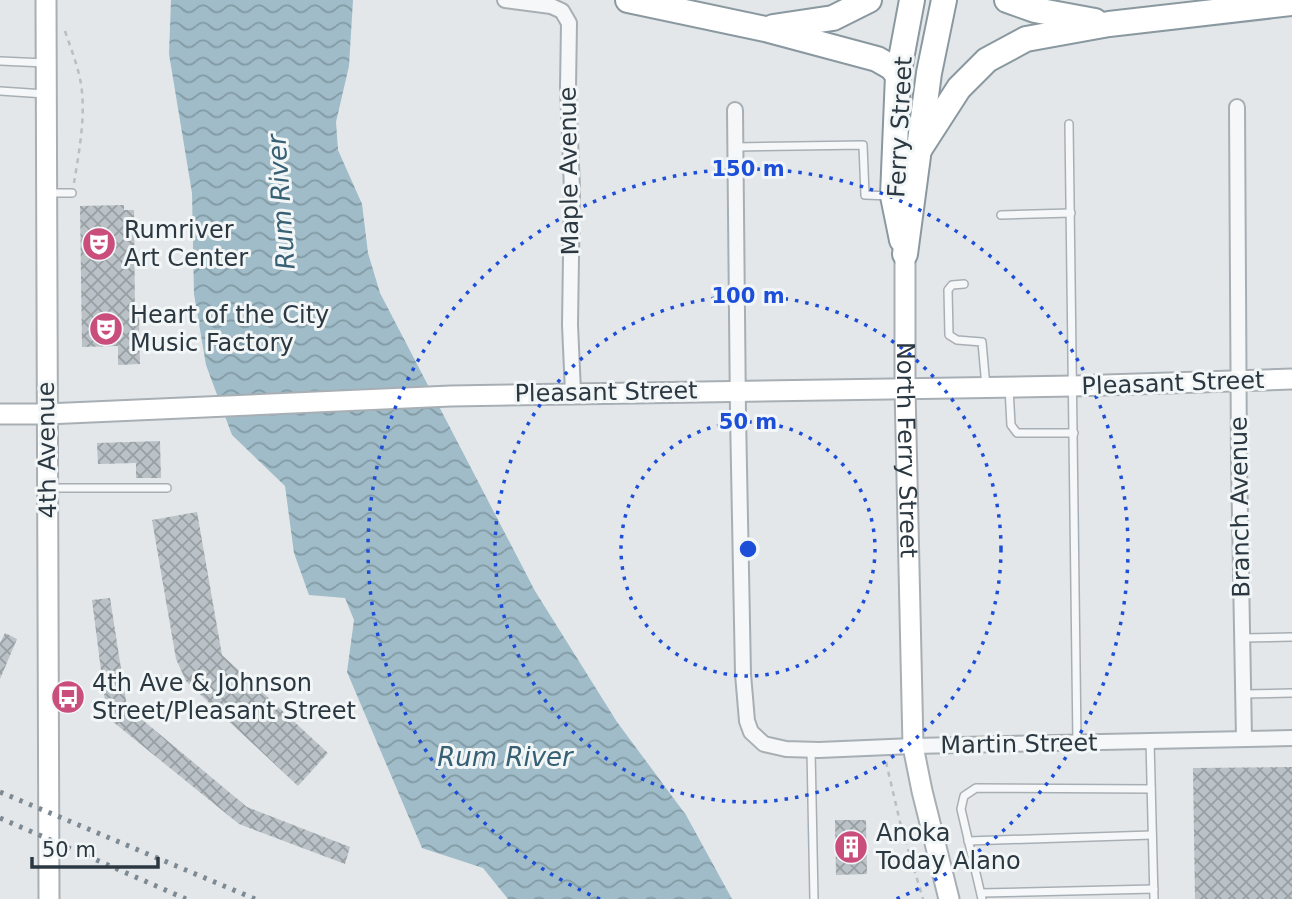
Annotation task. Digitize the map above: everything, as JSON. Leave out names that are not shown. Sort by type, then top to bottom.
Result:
[{"type":"highway","points":[[628,0],[765,29],[877,59],[891,67],[898,75]]},
{"type":"highway","points":[[765,29],[833,18],[869,0]]},
{"type":"highway","points":[[1007,0],[1035,10],[1109,24]]},
{"type":"highway","name":"Ferry Street","points":[[905,254],[893,196],[898,75],[911,2]]},
{"type":"highway","name":"North Ferry Street","points":[[905,254],[929,73],[944,2]]},
{"type":"highway","points":[[919,150],[958,88],[987,60],[1026,39],[1109,24],[1292,3]]},
{"type":"street","name":"Maple Avenue","points":[[505,0],[551,6],[562,11],[569,23],[568,87],[572,190],[570,325],[573,393]]},
{"type":"street","name":"4th Avenue","points":[[46,2],[49,899]]},
{"type":"street","name":"Branch Avenue","points":[[1237,107],[1244,739]]},
{"type":"street","points":[[735,110],[737,390]]},
{"type":"street","name":"North Ferry Street","points":[[905,254],[905,389],[913,746],[948,899]]},
{"type":"street","name":"Pleasant Street","points":[[0,414],[207,408],[451,396],[1073,386],[1292,379]]},
{"type":"street","name":"Martin Street","points":[[737,390],[743,674],[747,721],[751,732],[764,744],[786,749],[811,750],[1292,738]]},
{"type":"lane","points":[[0,61],[46,63]]},
{"type":"lane","points":[[0,91],[46,94]]},
{"type":"lane","points":[[1069,124],[1077,743]]},
{"type":"lane","points":[[736,147],[863,145],[865,195],[893,196]]},
{"type":"lane","points":[[46,193],[72,193]]},
{"type":"lane","points":[[1001,215],[1071,212]]},
{"type":"lane","points":[[964,284],[952,285],[948,290],[949,335],[957,340],[982,342],[986,387]]},
{"type":"lane","points":[[1009,387],[1011,425],[1014,431],[1074,433]]},
{"type":"lane","points":[[48,488],[167,488]]},
{"type":"lane","points":[[1242,638],[1292,637]]},
{"type":"lane","points":[[1243,694],[1292,693]]},
{"type":"lane","points":[[1150,741],[1154,899]]},
{"type":"lane","points":[[811,750],[814,899]]},
{"type":"lane","points":[[1151,789],[976,789],[964,796],[961,809],[982,896],[1154,889]]},
{"type":"lane","points":[[968,841],[1152,835]]},
{"type":"path","points":[[64,29],[81,84],[82,103],[72,193]]},
{"type":"path","points":[[913,746],[885,762],[923,899]]},
{"type":"water","name":"Rum River","points":[[171,0],[353,0],[349,66],[336,122],[338,150],[362,204],[368,253],[380,293],[535,591],[617,722],[686,815],[732,899],[508,899],[483,868],[422,848],[347,672],[354,620],[345,598],[309,595],[294,553],[285,486],[232,435],[206,365],[194,294],[192,193],[169,54]]},
{"type":"building","points":[[124,205],[124,210],[134,210],[135,317],[139,317],[140,364],[118,365],[118,346],[82,347],[80,206]]},
{"type":"building","points":[[160,441],[161,478],[136,478],[136,463],[98,464],[97,443]]},
{"type":"building","points":[[197,512],[222,655],[328,753],[298,786],[186,681],[176,659],[152,520]]},
{"type":"building","points":[[110,598],[127,707],[247,807],[350,847],[345,864],[239,824],[107,717],[92,600]]},
{"type":"building","points":[[5,633],[17,639],[0,679],[0,643]]},
{"type":"building","points":[[1292,767],[1292,899],[1195,899],[1193,768]]},
{"type":"building","name":"Anoka Today Alano","points":[[835,820],[866,820],[867,874],[836,875]]},
{"type":"railway","points":[[0,792],[255,899]]},
{"type":"railway","points":[[0,818],[186,899]]},
{"type":"place","name":"Rumriver Art Center","points":[[99,244]]},
{"type":"place","name":"Heart of the City Music Factory","points":[[106,329]]},
{"type":"place","name":"4th Ave & Johnson Street/Pleasant Street","points":[[68,697]]},
{"type":"place","name":"Anoka Today Alano","points":[[851,847]]}]
